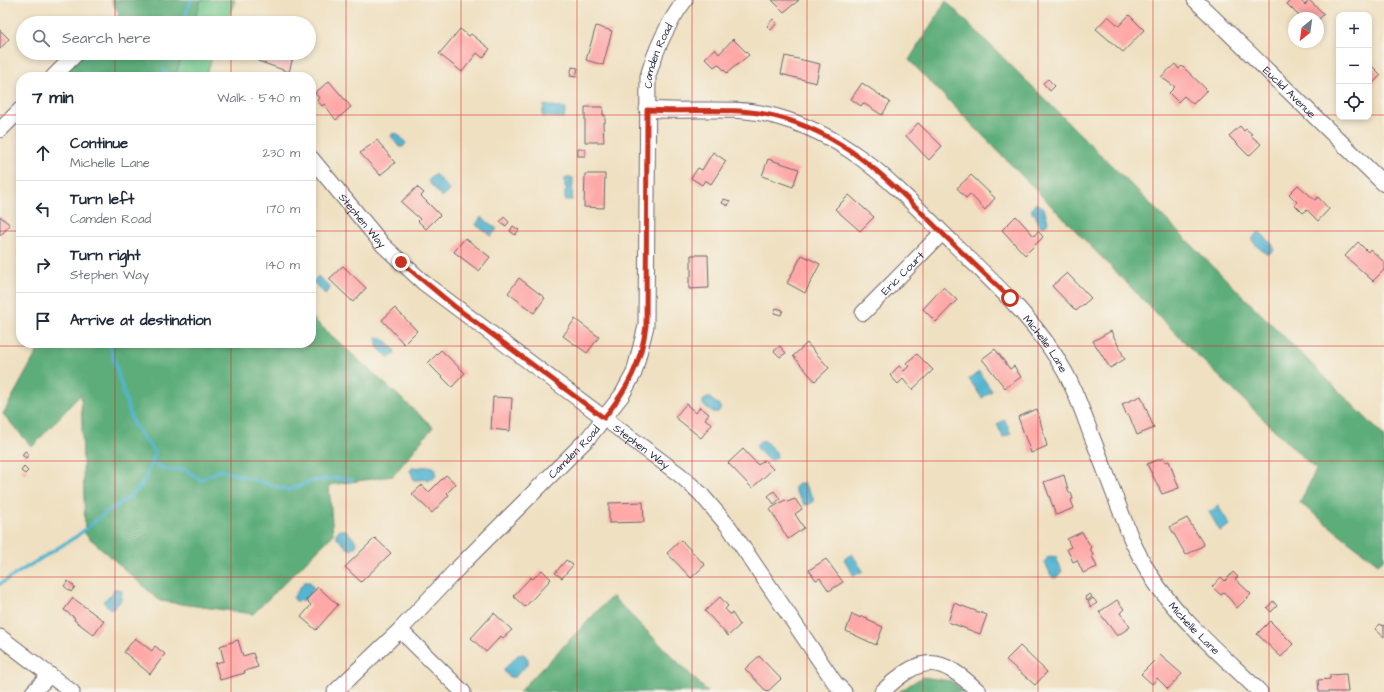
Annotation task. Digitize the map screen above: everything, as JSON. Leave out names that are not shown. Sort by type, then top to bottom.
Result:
[{"type":"street","name":"Camden Road","points":[[335,692],[400,630],[459,567],[589,437],[622,395],[634,373],[644,338],[646,318],[648,76],[652,60],[668,26],[685,0]]},
{"type":"street","name":"Euclid Avenue","points":[[1194,0],[1384,184]]},
{"type":"street","points":[[58,72],[70,60]]},
{"type":"street","name":"Michelle Lane","points":[[647,110],[742,110],[774,116],[804,125],[831,137],[873,166],[1010,298],[1052,349],[1076,396],[1133,543],[1159,588],[1183,616],[1260,692]]},
{"type":"street","points":[[0,130],[16,114]]},
{"type":"street","name":"Stephen Way","points":[[316,164],[358,216],[401,262],[454,306],[680,475],[700,493],[728,527],[835,682],[844,692]]},
{"type":"street","name":"Eric Court","points":[[863,313],[942,233]]},
{"type":"street","points":[[400,630],[463,692]]},
{"type":"street","points":[[0,636],[72,692]]},
{"type":"street","points":[[882,692],[910,668],[932,664],[954,670],[979,692]]},
{"type":"street","points":[[33,692],[50,676]]},
{"type":"green space","points":[[111,0],[201,0],[195,16],[117,16],[119,14]]},
{"type":"green space","points":[[201,0],[235,0],[229,16],[195,16]]},
{"type":"green space","points":[[946,1],[1384,436],[1384,559],[1378,564],[1300,503],[1316,470],[1195,353],[909,60]]},
{"type":"green space","points":[[71,60],[181,60],[177,72],[59,72]]},
{"type":"green space","points":[[181,60],[211,60],[207,72],[177,72]]},
{"type":"green space","points":[[316,322],[433,427],[393,476],[329,485],[333,535],[253,614],[160,601],[85,534],[81,394],[32,447],[3,414],[39,348],[316,348]]},
{"type":"green space","points":[[612,596],[708,692],[519,692]]},
{"type":"green space","points":[[922,677],[951,681],[965,692],[899,692]]},
{"type":"water","points":[[544,105],[566,108],[564,118],[542,116]]},
{"type":"water","points":[[393,133],[398,134],[406,143],[403,147],[399,147],[391,136]]},
{"type":"water","points":[[435,174],[450,190],[442,197],[428,181]]},
{"type":"water","points":[[565,178],[573,178],[572,200],[565,200],[565,192],[567,188],[565,187]]},
{"type":"water","points":[[1036,203],[1043,208],[1046,214],[1048,222],[1044,227],[1039,225],[1035,214],[1032,213],[1032,208]]},
{"type":"water","points":[[481,217],[497,229],[491,236],[476,225]]},
{"type":"water","points":[[1257,233],[1261,233],[1273,245],[1274,250],[1271,253],[1266,254],[1253,242],[1253,238]]},
{"type":"water","points":[[318,276],[331,288],[325,294],[316,285],[316,278]]},
{"type":"water","points":[[381,337],[394,349],[395,354],[389,358],[377,347],[377,338]]},
{"type":"water","points":[[979,372],[992,391],[982,398],[969,379]]},
{"type":"water","points":[[708,397],[719,405],[721,409],[718,412],[713,412],[703,405],[703,401]]},
{"type":"water","points":[[1005,420],[1011,434],[1003,437],[997,424]]},
{"type":"water","points":[[760,441],[765,441],[776,452],[777,457],[773,460],[767,459],[757,448],[757,444]]},
{"type":"water","points":[[430,466],[436,469],[436,476],[433,479],[414,480],[410,470],[413,468]]},
{"type":"water","points":[[800,483],[804,484],[813,497],[813,502],[808,505],[804,504],[795,491],[795,486]]},
{"type":"water","points":[[1218,506],[1230,525],[1220,531],[1209,512]]},
{"type":"water","points":[[340,530],[346,530],[356,541],[357,545],[352,550],[347,548],[337,538],[336,533]]},
{"type":"water","points":[[852,554],[863,571],[854,576],[844,559]]},
{"type":"water","points":[[1051,556],[1056,557],[1062,571],[1056,578],[1052,577],[1045,563],[1047,558]]},
{"type":"water","points":[[304,582],[310,582],[314,589],[304,600],[296,601],[293,598]]},
{"type":"water","points":[[114,589],[119,589],[122,591],[122,594],[120,602],[111,610],[104,603],[104,600],[111,596]]},
{"type":"water","points":[[524,654],[528,659],[528,664],[515,677],[510,677],[505,673],[504,669],[518,655]]},
{"type":"building","points":[[772,0],[799,0],[784,12]]},
{"type":"building","points":[[1291,0],[1300,0],[1305,5],[1309,0],[1322,12],[1295,12],[1287,4]]},
{"type":"building","points":[[1129,15],[1144,30],[1123,52],[1096,29],[1108,16],[1119,26]]},
{"type":"building","points":[[773,19],[777,23],[771,30],[767,26]]},
{"type":"building","points":[[596,26],[612,31],[603,65],[586,60]]},
{"type":"building","points":[[460,29],[469,36],[471,34],[490,49],[483,58],[477,53],[462,72],[439,54]]},
{"type":"building","points":[[0,30],[9,39],[0,49]]},
{"type":"building","points":[[733,39],[749,55],[727,73],[718,64],[714,67],[705,58],[715,49],[719,54]]},
{"type":"building","points":[[785,56],[820,64],[816,83],[781,74]]},
{"type":"building","points":[[258,60],[292,60],[289,72]]},
{"type":"building","points":[[1175,64],[1179,69],[1182,66],[1207,90],[1193,104],[1184,96],[1178,102],[1169,93],[1175,87],[1161,77]]},
{"type":"building","points":[[1372,66],[1381,75],[1372,84]]},
{"type":"building","points":[[572,67],[578,68],[576,77],[570,76]]},
{"type":"building","points":[[1048,79],[1055,86],[1050,91],[1043,83]]},
{"type":"building","points":[[329,81],[351,107],[336,120],[324,104],[322,106],[317,100],[319,98],[316,92]]},
{"type":"building","points":[[862,83],[890,102],[882,115],[863,103],[861,106],[851,99]]},
{"type":"building","points":[[585,107],[603,107],[603,115],[605,115],[605,123],[603,123],[604,142],[585,142]]},
{"type":"building","points":[[918,123],[942,146],[929,160],[906,136]]},
{"type":"building","points":[[1240,126],[1244,131],[1246,129],[1252,134],[1250,135],[1261,144],[1249,156],[1229,136]]},
{"type":"building","points":[[377,140],[395,163],[380,175],[360,153]]},
{"type":"building","points":[[578,149],[585,149],[585,156],[578,156]]},
{"type":"building","points":[[713,152],[726,161],[711,184],[705,180],[702,185],[691,178],[698,168],[702,170]]},
{"type":"building","points":[[768,159],[799,169],[793,187],[762,176]]},
{"type":"building","points":[[585,174],[605,174],[604,208],[584,207]]},
{"type":"building","points":[[971,175],[995,198],[985,210],[970,194],[966,198],[957,188]]},
{"type":"building","points":[[1298,185],[1315,200],[1318,197],[1329,209],[1318,221],[1307,210],[1303,213],[1295,205],[1297,202],[1289,194]]},
{"type":"building","points":[[417,187],[424,193],[421,196],[440,215],[426,229],[418,221],[420,219],[401,202]]},
{"type":"building","points":[[849,195],[874,217],[860,231],[835,209]]},
{"type":"building","points":[[724,199],[730,201],[728,206],[722,203]]},
{"type":"building","points":[[0,216],[10,225],[0,236]]},
{"type":"building","points":[[1016,216],[1034,236],[1038,231],[1043,237],[1025,255],[1002,230]]},
{"type":"building","points":[[504,217],[509,222],[506,226],[500,222]]},
{"type":"building","points":[[513,226],[519,230],[515,235],[510,231]]},
{"type":"building","points":[[465,238],[490,257],[479,271],[454,252]]},
{"type":"building","points":[[1358,242],[1368,252],[1370,249],[1384,262],[1384,270],[1373,281],[1345,256]]},
{"type":"building","points":[[691,255],[708,255],[709,288],[689,289],[689,277],[691,277]]},
{"type":"building","points":[[802,255],[820,264],[805,293],[787,283]]},
{"type":"building","points":[[343,266],[366,288],[353,302],[329,279]]},
{"type":"building","points":[[1067,273],[1091,298],[1076,311],[1052,286]]},
{"type":"building","points":[[519,278],[545,298],[534,313],[508,293]]},
{"type":"building","points":[[943,287],[957,300],[936,322],[923,309]]},
{"type":"building","points":[[395,308],[417,331],[404,344],[382,320]]},
{"type":"building","points":[[776,308],[783,310],[781,315],[774,313]]},
{"type":"building","points":[[575,319],[599,337],[587,353],[563,336]]},
{"type":"building","points":[[1111,331],[1125,359],[1110,368],[1093,341]]},
{"type":"building","points":[[807,343],[829,368],[815,381],[793,356]]},
{"type":"building","points":[[780,346],[786,353],[780,357],[774,351]]},
{"type":"building","points":[[995,349],[1010,369],[1014,366],[1021,377],[1005,388],[982,359]]},
{"type":"building","points":[[441,350],[465,373],[452,387],[428,363]]},
{"type":"building","points":[[917,354],[933,370],[912,390],[903,379],[898,384],[890,375],[899,366],[904,371],[909,366],[906,363]]},
{"type":"building","points":[[1141,396],[1154,428],[1137,435],[1129,415],[1127,416],[1122,404]]},
{"type":"building","points":[[493,397],[512,398],[510,431],[491,429]]},
{"type":"building","points":[[686,404],[696,413],[700,407],[709,414],[705,419],[712,424],[701,438],[675,417]]},
{"type":"building","points":[[1037,409],[1047,446],[1031,453],[1018,417]]},
{"type":"building","points":[[743,449],[758,465],[764,460],[773,469],[752,488],[728,463]]},
{"type":"building","points":[[25,451],[29,454],[26,458],[22,455]]},
{"type":"building","points":[[1163,458],[1165,462],[1169,461],[1179,488],[1162,494],[1147,464]]},
{"type":"building","points":[[24,467],[28,471],[25,474],[21,471]]},
{"type":"building","points":[[446,475],[456,484],[447,493],[449,495],[432,513],[412,494],[422,485],[429,492]]},
{"type":"building","points":[[1064,475],[1069,493],[1071,493],[1073,499],[1071,500],[1074,508],[1056,515],[1044,482]]},
{"type":"building","points":[[774,491],[780,499],[774,504],[768,496]]},
{"type":"building","points":[[795,499],[802,509],[795,514],[804,528],[788,539],[770,509],[785,500],[787,502]]},
{"type":"building","points":[[643,502],[644,522],[609,523],[609,503]]},
{"type":"building","points":[[1187,518],[1204,545],[1186,555],[1170,527]]},
{"type":"building","points":[[1082,532],[1091,547],[1092,556],[1097,567],[1083,573],[1077,560],[1073,562],[1067,549],[1071,547],[1067,539]]},
{"type":"building","points":[[375,538],[391,553],[361,582],[345,567]]},
{"type":"building","points":[[681,540],[705,565],[691,578],[667,553]]},
{"type":"building","points":[[826,559],[843,582],[829,591],[820,578],[816,580],[809,570]]},
{"type":"building","points":[[566,560],[573,565],[562,578],[555,573]]},
{"type":"building","points":[[542,570],[551,579],[525,607],[513,596],[531,577],[533,579]]},
{"type":"building","points":[[1233,572],[1238,577],[1235,579],[1251,594],[1237,608],[1224,592],[1221,595],[1212,587],[1221,577],[1225,581]]},
{"type":"building","points":[[68,581],[75,587],[71,592],[64,586]]},
{"type":"building","points":[[318,587],[338,605],[316,630],[301,617],[311,605],[306,600]]},
{"type":"building","points":[[1090,594],[1092,597],[1087,601],[1085,597]]},
{"type":"building","points":[[720,597],[728,606],[725,609],[730,614],[732,613],[740,625],[728,636],[705,611]]},
{"type":"building","points":[[73,598],[104,621],[94,635],[74,620],[75,618],[64,610]]},
{"type":"building","points":[[1093,598],[1097,603],[1091,607],[1088,602]]},
{"type":"building","points":[[1117,600],[1124,609],[1120,613],[1130,627],[1117,636],[1099,612]]},
{"type":"building","points":[[1273,601],[1277,606],[1271,612],[1267,608]]},
{"type":"building","points":[[954,603],[987,615],[980,634],[948,622]]},
{"type":"building","points":[[494,613],[512,630],[503,638],[501,636],[486,652],[471,638]]},
{"type":"building","points":[[852,614],[861,618],[861,616],[868,618],[867,620],[883,627],[876,645],[846,631]]},
{"type":"building","points":[[1270,621],[1293,644],[1281,657],[1257,634]]},
{"type":"building","points":[[1380,624],[1383,626],[1384,625],[1384,637],[1375,629]]},
{"type":"building","points":[[135,638],[152,651],[155,646],[165,654],[150,674],[124,652]]},
{"type":"building","points":[[238,640],[243,656],[253,653],[258,667],[244,671],[245,673],[220,680],[215,663],[224,661],[220,646]]},
{"type":"building","points":[[1020,646],[1047,672],[1035,685],[1006,660]]},
{"type":"building","points":[[1160,655],[1182,674],[1168,689],[1157,678],[1152,684],[1141,674]]},
{"type":"building","points":[[759,656],[781,679],[767,692],[745,669]]},
{"type":"building","points":[[1346,674],[1348,692],[1319,692],[1318,680],[1330,679],[1330,675]]},
{"type":"waterway","points":[[185,16],[191,0]]},
{"type":"waterway","points":[[0,584],[77,536],[104,514],[131,496],[146,478],[155,453],[133,424],[110,348]]},
{"type":"waterway","points":[[152,462],[166,470],[184,469],[201,480],[220,470],[288,490],[313,481],[339,478],[352,480]]},
{"type":"route","points":[[401,262],[424,283],[604,418],[622,395],[634,373],[640,355],[646,326],[647,110],[742,110],[774,116],[804,125],[831,137],[852,150],[873,166],[896,187],[1010,298]]}]
